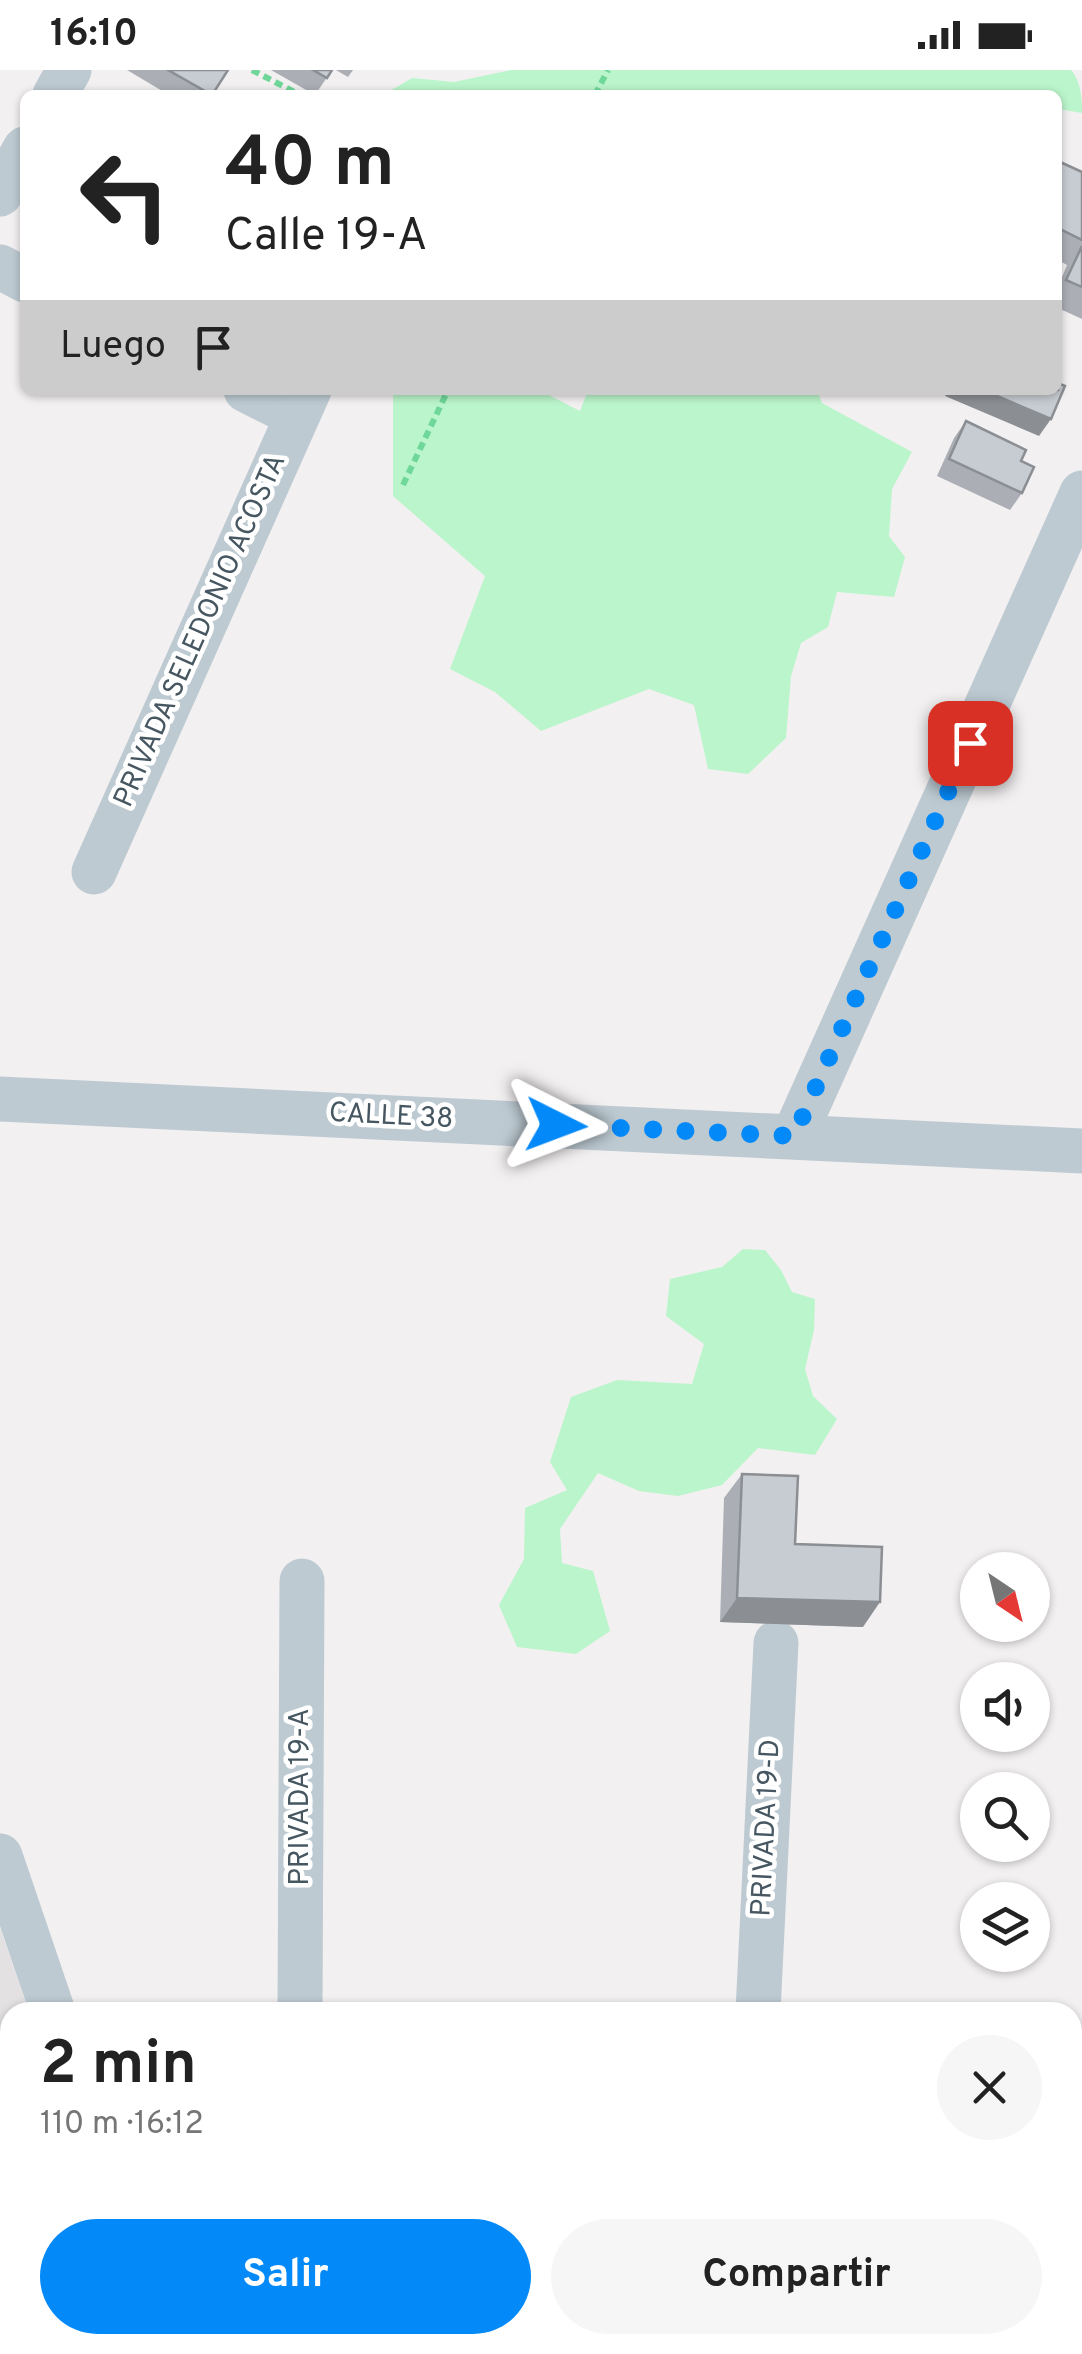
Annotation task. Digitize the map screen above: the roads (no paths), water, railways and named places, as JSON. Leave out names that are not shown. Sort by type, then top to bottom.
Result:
[{"type":"street","points":[[0,194],[20,158]]},
{"type":"street","points":[[269,395],[302,402]]},
{"type":"street","name":"PRIVADA SELEDONIO ACOSTA","points":[[94,872],[302,402]]},
{"type":"street","points":[[794,1136],[1082,494]]},
{"type":"street","name":"CALLE 38","points":[[0,1099],[1082,1151]]},
{"type":"street","name":"PRIVADA 19-A","points":[[300,2002],[302,1581]]},
{"type":"street","name":"PRIVADA 19-D","points":[[758,2002],[776,1643]]},
{"type":"street","points":[[0,1856],[50,2002]]}]
